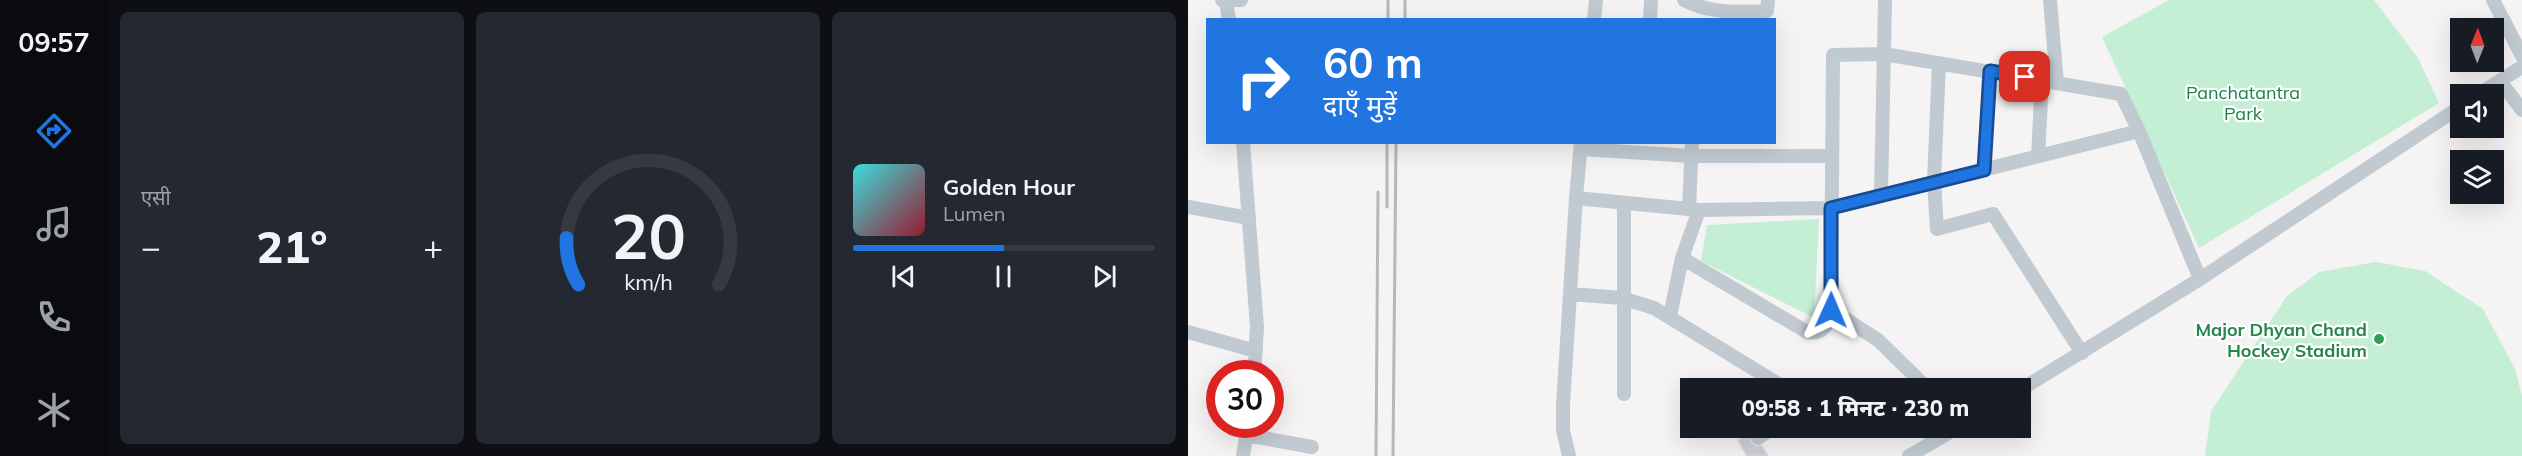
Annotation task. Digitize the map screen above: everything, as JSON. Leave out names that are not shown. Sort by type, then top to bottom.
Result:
[{"type":"street","points":[[1229,18],[1230,0]]},
{"type":"street","points":[[1594,18],[1596,0]]},
{"type":"street","points":[[1650,18],[1651,0]]},
{"type":"street","points":[[1684,0],[1702,14],[1767,10]]},
{"type":"street","points":[[1881,195],[1885,0]]},
{"type":"street","points":[[2050,0],[2057,83]]},
{"type":"street","points":[[2493,0],[2522,56]]},
{"type":"street","points":[[1682,258],[1806,332],[1821,332],[1828,322],[1831,310],[1833,55],[1884,54],[2121,94],[2139,131],[2200,279]]},
{"type":"street","points":[[1940,63],[1934,182],[1937,229],[1993,214],[2082,353]]},
{"type":"street","points":[[2495,84],[2522,67]]},
{"type":"street","points":[[1984,170],[1990,71]]},
{"type":"street","points":[[2038,156],[2042,80]]},
{"type":"street","points":[[2500,81],[2522,110]]},
{"type":"street","points":[[2031,383],[2200,279],[2450,114]]},
{"type":"street","points":[[1576,198],[1694,209],[1831,208],[2139,131]]},
{"type":"street","points":[[1243,144],[1257,327],[1255,360]]},
{"type":"street","points":[[1569,456],[1563,430],[1581,146],[1832,156]]},
{"type":"street","points":[[1670,316],[1694,209],[1691,149]]},
{"type":"street","points":[[1624,203],[1622,298],[1624,394]]},
{"type":"street","points":[[1189,210],[1249,218]]},
{"type":"street","points":[[1570,294],[1622,298],[1670,316],[1769,378]]},
{"type":"street","points":[[1831,310],[1878,340],[1918,378]]},
{"type":"street","points":[[1188,332],[1256,351]]},
{"type":"street","points":[[1243,456],[1246,438]]},
{"type":"street","points":[[1278,438],[1312,447]]},
{"type":"street","points":[[1909,456],[1940,438]]},
{"type":"green space","name":"Panchatantra Park","points":[[2169,0],[2374,0],[2418,58],[2439,103],[2199,248],[2102,37]]},
{"type":"green space","points":[[1819,219],[1814,318],[1701,261],[1707,225]]},
{"type":"green space","name":"Major Dhyan Chand Hockey Stadium","points":[[2376,262],[2425,271],[2483,309],[2515,369],[2522,396],[2522,456],[2205,456],[2211,411],[2287,296],[2319,272]]},
{"type":"building","points":[[1750,438],[1750,442],[1755,446],[1762,446],[1768,456],[1747,456],[1738,440]]},
{"type":"railway","points":[[1388,0],[1388,18]]},
{"type":"railway","points":[[1405,0],[1405,18]]},
{"type":"railway","points":[[1387,144],[1387,207]]},
{"type":"railway","points":[[1393,456],[1396,144]]},
{"type":"railway","points":[[1376,456],[1378,192]]},
{"type":"place","name":"Major Dhyan Chand Hockey Stadium","points":[[2379,339]]},
{"type":"route","points":[[1831,310],[1831,208],[1984,170],[1990,71],[2025,77]]}]
